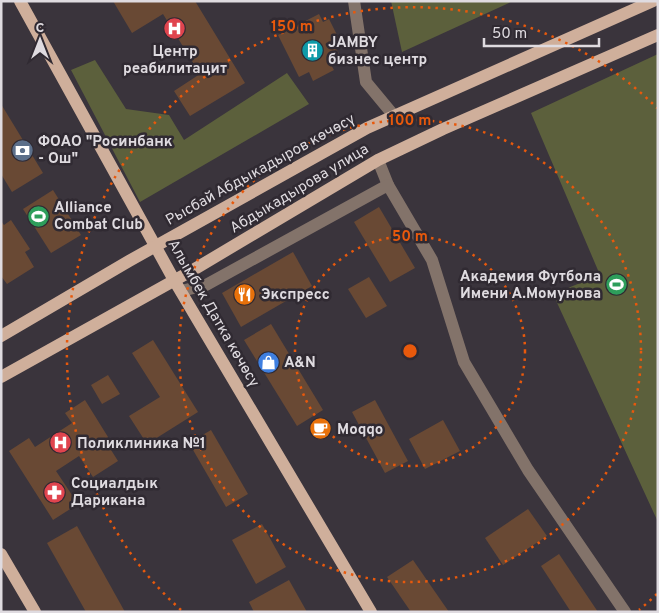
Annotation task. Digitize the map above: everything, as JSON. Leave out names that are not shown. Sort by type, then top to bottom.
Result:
[{"type":"main road","name":"Алымбек Датка көчөсү","points":[[20,1],[174,280],[371,612]]},
{"type":"main road","name":"Рысбай Абдыкадыров көчөсү","points":[[1,336],[156,246],[367,128],[432,101],[653,1]]},
{"type":"main road","name":"Абдыкадырова улица","points":[[174,280],[378,160],[443,129],[658,35]]},
{"type":"main road","points":[[1,377],[174,280]]},
{"type":"main road","points":[[1,554],[35,612]]},
{"type":"street","points":[[354,1],[366,82],[395,117]]},
{"type":"street","points":[[378,160],[388,185],[432,260],[464,362],[528,470],[625,612]]},
{"type":"street","points":[[181,291],[206,285],[388,185]]},
{"type":"green space","points":[[391,1],[513,1],[402,52]]},
{"type":"green space","name":"Академия Футбола Имени А.Момунова","points":[[658,54],[658,522],[553,294],[600,275],[531,113]]},
{"type":"green space","points":[[95,60],[126,109],[169,115],[184,140],[287,73],[309,104],[140,202],[71,70]]},
{"type":"building","points":[[113,1],[195,1],[245,83],[190,116],[174,91],[200,74],[163,14],[132,33]]},
{"type":"building","name":"JAMBY бизнес центр","points":[[319,14],[323,22],[329,19],[340,41],[334,44],[341,58],[330,63],[334,70],[313,81],[309,72],[299,77],[278,35]]},
{"type":"building","points":[[1,104],[43,173],[12,192],[1,174]]},
{"type":"building","points":[[53,190],[81,235],[51,253],[23,209]]},
{"type":"building","points":[[379,207],[415,268],[390,282],[354,222]]},
{"type":"building","points":[[11,220],[30,249],[25,252],[34,267],[7,284],[1,276],[1,221],[4,225]]},
{"type":"building","points":[[293,252],[312,286],[241,327],[222,293]]},
{"type":"building","points":[[369,277],[387,306],[366,318],[348,289]]},
{"type":"building","points":[[271,324],[323,410],[297,426],[244,340]]},
{"type":"building","points":[[153,340],[198,412],[147,444],[129,416],[160,397],[132,353]]},
{"type":"building","points":[[108,375],[120,394],[102,404],[91,385]]},
{"type":"building","points":[[85,400],[108,437],[106,442],[118,461],[93,477],[79,456],[56,471],[78,504],[53,520],[9,451],[29,438],[35,447],[72,423],[65,413]]},
{"type":"building","points":[[375,400],[408,461],[385,473],[352,412]]},
{"type":"building","points":[[443,420],[460,451],[425,469],[409,439]]},
{"type":"building","points":[[211,430],[248,494],[226,507],[189,443]]},
{"type":"building","points":[[528,509],[547,536],[503,565],[485,538]]},
{"type":"building","points":[[262,524],[286,567],[256,584],[232,540]]},
{"type":"building","points":[[77,526],[125,612],[86,612],[47,543]]},
{"type":"building","points":[[559,554],[598,612],[571,612],[541,566]]},
{"type":"building","points":[[413,560],[449,612],[411,612],[387,577]]},
{"type":"building","points":[[289,580],[307,612],[254,612],[249,602]]},
{"type":"place","name":"Центр реабилитацит","points":[[175,28]]},
{"type":"place","name":"JAMBY бизнес центр","points":[[312,51]]},
{"type":"place","name":"ФОАО \"Росинбанк - Ош\"","points":[[22,150]]},
{"type":"place","name":"Alliance Combat Club","points":[[38,216]]},
{"type":"place","name":"Академия Футбола Имени А.Момунова","points":[[617,285]]},
{"type":"place","name":"Экспресс","points":[[245,294]]},
{"type":"place","name":"A&N","points":[[268,362]]},
{"type":"place","name":"Moqqo","points":[[321,429]]},
{"type":"place","name":"Поликлиника №1","points":[[61,443]]},
{"type":"place","name":"Социалдык Дарикана","points":[[55,492]]}]
